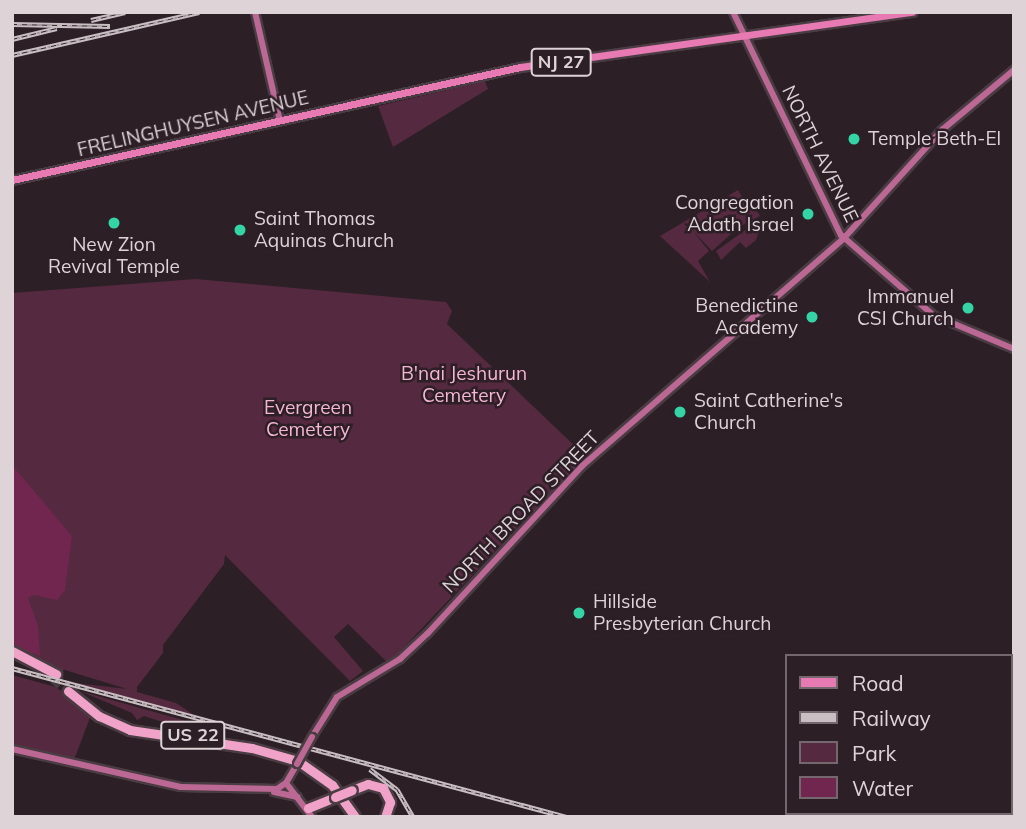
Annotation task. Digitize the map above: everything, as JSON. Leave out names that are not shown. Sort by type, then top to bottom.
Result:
[{"type":"highway","points":[[12,653],[43,670]]},
{"type":"highway","points":[[12,653],[55,674]]},
{"type":"highway","name":"US 22","points":[[73,692],[104,714],[135,726],[239,741],[292,755],[325,773],[350,801],[360,817],[332,785],[298,761],[252,748],[130,730],[99,716],[73,692]]},
{"type":"highway","points":[[308,808],[368,784],[381,787],[390,800],[385,817]]},
{"type":"main road","points":[[255,12],[280,121]]},
{"type":"main road","name":"NORTH AVENUE","points":[[733,12],[844,238],[933,315],[1014,349]]},
{"type":"main road","name":"NJ 27","points":[[744,36],[912,12]]},
{"type":"main road","name":"FRELINGHUYSEN AVENUE","points":[[12,180],[520,67],[744,36]]},
{"type":"main road","name":"NORTH BROAD STREET","points":[[286,783],[337,697],[400,659],[428,633],[592,456],[844,238],[942,130],[1014,70]]},
{"type":"main road","points":[[12,749],[167,785],[265,789],[286,783],[308,808]]},
{"type":"main road","points":[[265,789],[308,808]]},
{"type":"green space","points":[[485,81],[488,89],[393,147],[378,106]]},
{"type":"green space","points":[[738,190],[744,200],[749,197],[760,216],[739,227],[712,251],[693,231],[709,251],[698,261],[710,282],[660,236]]},
{"type":"green space","points":[[751,226],[760,229],[756,240],[746,248],[740,242],[721,260],[716,251]]},
{"type":"green space","points":[[196,279],[446,302],[452,311],[447,324],[580,451],[581,460],[388,663],[348,624],[334,637],[363,671],[350,681],[225,555],[224,564],[163,645],[163,653],[137,687],[137,692],[176,703],[194,715],[75,683],[127,689],[65,670],[58,672],[12,648],[12,293]]},
{"type":"green space","points":[[12,675],[56,687],[91,715],[74,760],[12,744]]},
{"type":"green space","points":[[80,691],[206,728],[203,732],[187,730],[144,716],[137,720],[132,713]]},
{"type":"green space","points":[[1014,717],[1014,817],[916,817],[1012,815]]},
{"type":"water","points":[[12,465],[72,536],[65,590],[57,600],[34,595],[28,598],[38,626],[40,656],[12,646]]},
{"type":"tunnel","points":[[43,670],[68,691]]},
{"type":"railway","points":[[91,20],[125,12]]},
{"type":"railway","points":[[12,55],[199,12]]},
{"type":"railway","points":[[12,24],[110,26]]},
{"type":"railway","points":[[12,39],[57,28]]},
{"type":"railway","points":[[12,668],[567,817]]},
{"type":"railway","points":[[370,769],[397,789],[413,817]]},
{"type":"place","name":"Temple Beth-El","points":[[854,139]]},
{"type":"place","name":"Congregation Adath Israel","points":[[808,214]]},
{"type":"place","name":"New Zion Revival Temple","points":[[114,223]]},
{"type":"place","name":"Saint Thomas Aquinas Church","points":[[240,230]]},
{"type":"place","name":"Immanuel CSI Church","points":[[968,308]]},
{"type":"place","name":"Benedictine Academy","points":[[812,317]]},
{"type":"place","name":"Saint Catherine's Church","points":[[680,412]]},
{"type":"place","name":"Hillside Presbyterian Church","points":[[579,613]]},
{"type":"park label","name":"B'nai Jeshurun Cemetery","points":[[464,385]]},
{"type":"park label","name":"Evergreen Cemetery","points":[[308,419]]}]
